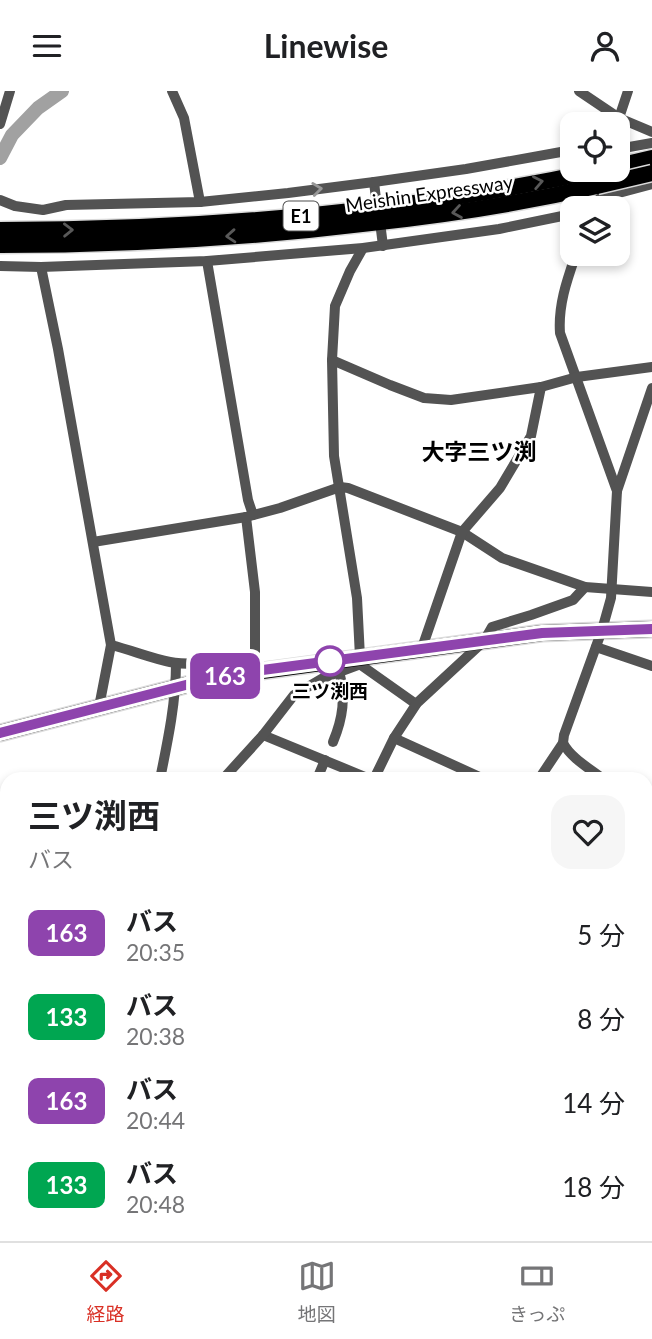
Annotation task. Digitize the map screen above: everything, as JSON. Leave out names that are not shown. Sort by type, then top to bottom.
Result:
[{"type":"highway","points":[[630,163],[652,158]]},
{"type":"highway","name":"Meishin Expressway","points":[[630,176],[652,173]]},
{"type":"highway","name":"Meishin Expressway","points":[[0,230],[183,226],[310,216],[590,182]]},
{"type":"highway","name":"Meishin Expressway","points":[[0,245],[185,240],[312,230],[496,206],[595,182]]},
{"type":"highway","points":[[0,733],[209,679],[249,672],[359,660],[422,648],[542,633],[652,629]]},
{"type":"street","points":[[0,124],[10,91]]},
{"type":"street","points":[[172,91],[184,118],[200,202]]},
{"type":"street","points":[[579,91],[611,112]]},
{"type":"street","points":[[622,112],[628,91]]},
{"type":"street","points":[[630,122],[652,132]]},
{"type":"street","points":[[630,147],[652,143]]},
{"type":"street","points":[[0,201],[42,215],[66,205],[200,202],[374,182],[560,153]]},
{"type":"street","points":[[374,182],[376,199]]},
{"type":"street","points":[[617,182],[652,184]]},
{"type":"street","points":[[0,266],[207,261],[363,248],[499,229],[560,216]]},
{"type":"street","points":[[381,230],[383,246]]},
{"type":"street","points":[[359,660],[358,598],[334,456],[332,360],[335,306],[363,248]]},
{"type":"street","points":[[35,254],[58,349],[111,645],[99,707]]},
{"type":"street","points":[[111,645],[176,663],[207,662],[238,667],[249,672],[255,592],[248,500],[207,261]]},
{"type":"street","points":[[572,266],[564,288],[559,317],[560,333],[617,491]]},
{"type":"street","points":[[332,360],[424,398],[451,401],[541,387],[577,377],[652,367]]},
{"type":"street","points":[[422,648],[463,532],[499,488],[531,436],[541,387]]},
{"type":"street","points":[[544,772],[563,743],[602,631],[612,590],[617,491],[652,388]]},
{"type":"street","points":[[93,542],[249,516],[340,487],[463,532],[502,558],[585,587],[652,592]]},
{"type":"street","points":[[376,772],[416,704],[484,641],[492,627],[573,600],[585,587]]},
{"type":"street","points":[[596,647],[652,666]]},
{"type":"street","points":[[229,772],[294,695],[359,660]]},
{"type":"street","points":[[359,660],[416,704]]},
{"type":"street","points":[[161,772],[173,714],[176,663]]},
{"type":"street","points":[[333,742],[344,706],[339,671]]},
{"type":"street","points":[[263,735],[355,772]]},
{"type":"street","points":[[394,739],[468,772]]},
{"type":"street","points":[[563,743],[566,750],[594,772]]},
{"type":"street","points":[[320,772],[325,760]]},
{"type":"waterway","points":[[0,158],[12,135],[38,108],[62,91]]},
{"type":"bus line","name":"163","points":[[0,733],[209,679],[255,671],[542,633],[652,629]]},
{"type":"place","name":"三ツ渕西","points":[[330,661]]},
{"type":"district","name":"大字三ツ渕","points":[[479,451]]}]
